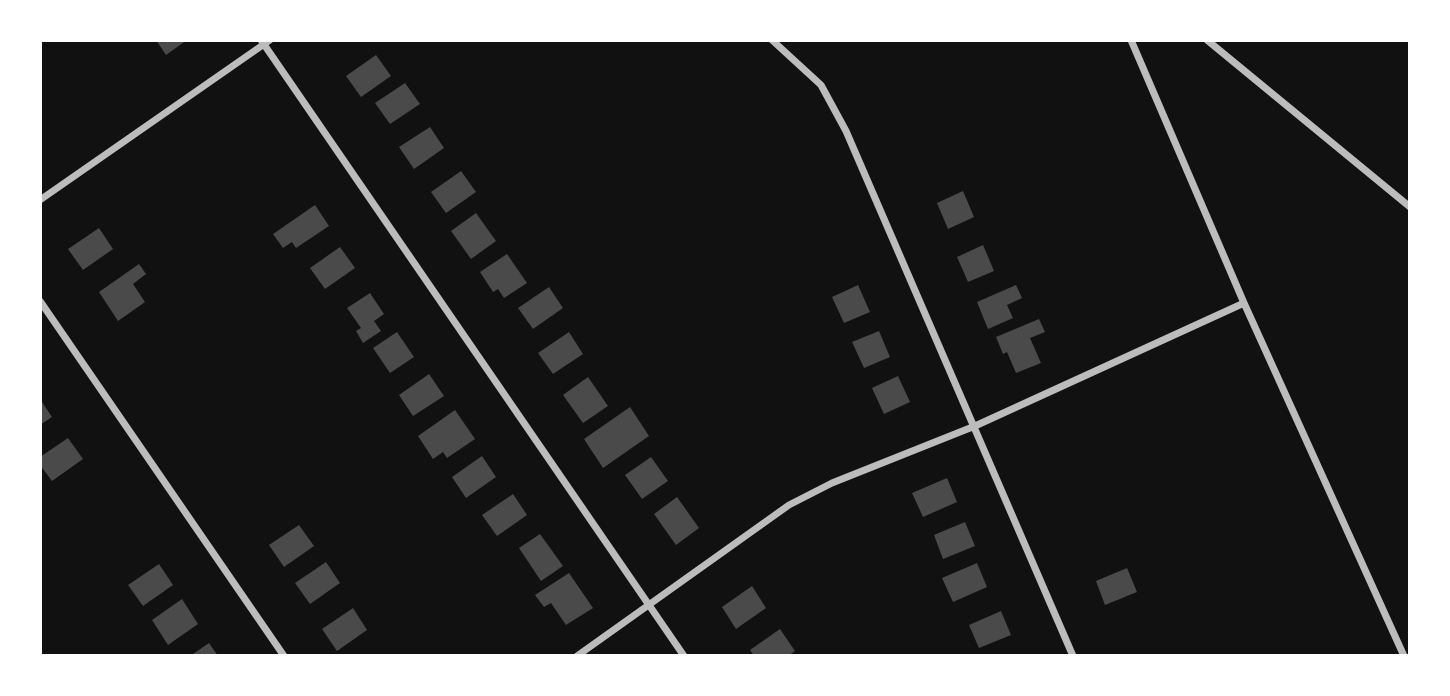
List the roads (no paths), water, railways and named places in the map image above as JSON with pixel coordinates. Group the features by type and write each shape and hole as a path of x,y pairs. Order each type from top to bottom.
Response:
{"street":[{"path":"772,40 821,85 846,131 1073,656"},
{"path":"1131,40 1244,303 1404,656"},
{"path":"1207,40 1410,207"},
{"path":"40,200 265,42 684,656"},
{"path":"40,301 284,656"},
{"path":"578,656 789,505 832,483 975,426 1244,303"}]}
